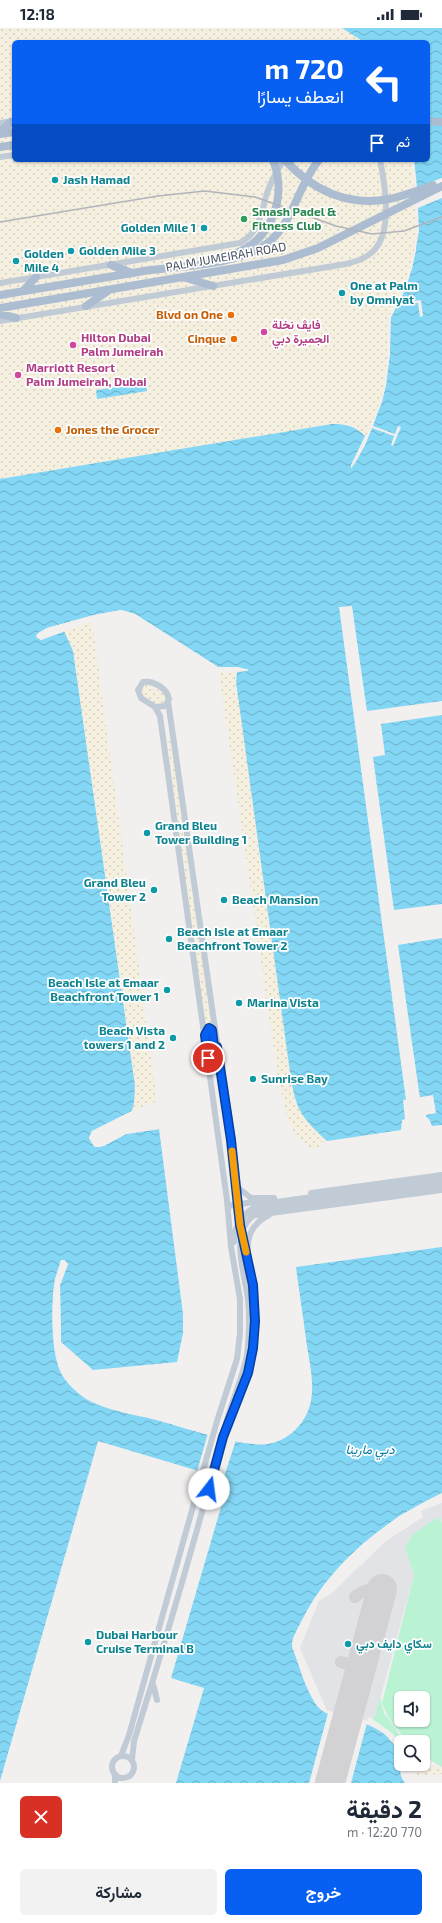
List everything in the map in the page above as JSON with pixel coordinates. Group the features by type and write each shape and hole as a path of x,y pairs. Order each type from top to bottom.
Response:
{"main road":[{"path":"0,133 12,121"},
{"path":"430,121 442,122"},
{"path":"430,126 442,126"},
{"path":"0,133 12,132"},
{"path":"0,147 12,145"},
{"path":"198,264 208,259 237,253 251,245 259,238 271,221 278,202 278,182 273,162"},
{"path":"287,162 300,175 320,189 334,195 358,201 390,199 442,182"},
{"name":"PALM JUMEIRAH ROAD","path":"0,295 241,257 252,253 268,243 284,224 305,180 318,162"},
{"name":"PALM JUMEIRAH ROAD","path":"0,308 274,262 309,251 442,186"},
{"path":"111,265 132,273"},
{"path":"22,292 36,277"},
{"path":"183,278 213,286"},
{"path":"86,306 110,290"},
{"path":"0,314 16,318"}],"street":[{"path":"0,123 12,121"},
{"path":"0,157 12,155"},
{"path":"0,283 234,245 245,240 257,228 270,185 284,162"},
{"path":"0,321 358,261 368,255 379,244 384,230 385,197 380,162"},
{"path":"128,1777 121,1777 116,1774 112,1769 113,1763 121,1756 129,1736 199,1486 235,1368 240,1333 240,1299 231,1247 228,1206 159,714 155,707 139,696 138,690 143,682 150,682 165,690 168,695 198,901 238,1205 255,1305 253,1348 244,1383 223,1437"},
{"path":"155,707 163,707 168,701"},
{"path":"162,736 168,733 171,734 176,750"},
{"path":"171,830 177,836"},
{"path":"181,868 186,864 190,868 194,894 198,901"},
{"path":"179,892 184,884"},
{"path":"205,1035 208,1028 210,1028 214,1047 217,1047"},
{"path":"228,1206 274,1198 442,1175"},
{"path":"214,1435 219,1428 234,1386 242,1357 245,1320 240,1247 244,1226 255,1214 264,1209 292,1202 442,1179"},
{"path":"335,1190 341,1184"},
{"path":"292,1202 442,1185"},
{"path":"236,1186 251,1198 274,1198"},
{"path":"229,1218 442,1190"},
{"path":"372,1204 380,1198"},
{"path":"247,1256 248,1238 252,1230 263,1218 274,1213"},
{"path":"123,1783 134,1768 132,1760 134,1741 209,1489 246,1355 249,1319 243,1285"},
{"path":"151,1658 153,1662 158,1663"},
{"path":"152,1684 157,1700"},
{"path":"121,1756 127,1756 132,1760"},
{"path":"115,1783 116,1774"}],"shaded area":[{"name":"سكاي دايف دبي","path":"442,1503 442,1523 438,1517 413,1534 405,1548 414,1575 375,1717 368,1718 367,1723 328,1713 300,1648 319,1601 331,1594 386,1541 423,1517 421,1511"}],"green space":[{"path":"438,1517 442,1523 442,1767 430,1760 430,1735 402,1735 396,1727 430,1727 430,1691 394,1691 394,1725 388,1717 382,1703 414,1575 405,1548 413,1534"},
{"path":"380,1697 384,1713 400,1735 394,1735 371,1718 375,1717"}],"sand":[{"path":"0,28 342,28 361,40 12,40 12,162 414,162 419,232 416,251 390,334 386,385 365,445 357,428 347,424 332,424 0,479"},
{"path":"92,622 157,1101 132,1111 135,1086 73,651 64,631"},
{"path":"237,672 236,682 294,1098 304,1117 327,1141 321,1142 321,1146 312,1149 297,1136 288,1121 278,1077 219,673"},
{"path":"147,684 163,692 167,699 160,707 143,698 140,691 143,685"},
{"path":"167,737 171,737 189,866 183,864"},
{"path":"183,867 188,869 191,894 195,905 213,1037 206,1033"},
{"path":"436,1766 442,1769 442,1774 417,1775 415,1771 430,1771 430,1767"}],"water":[{"name":"دبي مارينا","path":"342,28 442,28 442,1125 432,1126 429,1119 426,1117 426,1115 436,1113 433,1095 403,1100 405,1119 401,1130 327,1141 307,1121 299,1107 291,1079 236,682 237,672 248,671 247,669 218,667 135,614 121,610 94,615 47,628 36,635 41,640 64,631 73,651 135,1086 132,1111 92,1131 89,1138 95,1147 104,1146 126,1134 159,1129 183,1314 183,1333 177,1362 93,1370 61,1342 60,1285 68,1264 64,1260 61,1260 55,1279 52,1306 55,1354 58,1365 61,1373 72,1388 86,1399 94,1403 111,1409 229,1440 257,1444 268,1444 275,1442 287,1437 297,1428 305,1417 311,1403 312,1375 296,1267 442,1247 442,1493 400,1516 381,1529 362,1544 345,1561 329,1578 315,1597 298,1627 292,1643 304,1682 314,1702 326,1713 366,1724 381,1731 388,1737 394,1744 394,1771 401,1771 405,1783 176,1783 204,1688 171,1678 229,1480 98,1441 0,1781 0,479 332,424 350,426 365,436 353,467 365,445 382,402 386,385 390,353 389,321 401,298 412,269 418,237 417,193 414,162 430,162 430,40 361,40"},
{"path":"146,383 147,391 97,399 96,390"}],"pier":[{"path":"412,162 414,162 417,187 442,178 442,198 418,208 419,232 416,242 416,251 407,285 399,303 421,300 423,316 420,317 418,303 397,305 391,317 390,353 386,385 373,426 395,434 398,426 401,427 393,446 391,445 394,436 372,428 365,445 351,469 351,465 366,434 367,435 380,402 384,385 388,353 387,320 405,284 414,251 414,242 417,232"},
{"path":"352,606 367,711 442,701 442,715 381,724 385,755 373,757 394,910 442,904 442,938 398,945 420,1098 406,1100 339,607"},
{"path":"121,610 135,614 218,667 238,667 249,670 235,672 241,670 217,669 134,616 125,612 94,617 41,633 38,636 41,638 64,629 66,631 41,640 36,637 38,633 47,628 94,615"},
{"path":"134,1110 133,1113 94,1133 92,1138 94,1144 100,1145 117,1136 136,1130 158,1127 159,1129 126,1134 100,1147 95,1147 93,1145 89,1138 92,1131"},
{"path":"405,1119 404,1129 398,1134 327,1143 325,1142 398,1132 401,1130 402,1120"},
{"path":"61,1260 64,1260 68,1264 60,1285 61,1342 59,1342 58,1285 61,1271 66,1264 64,1262 59,1272 56,1286 56,1345 54,1348 53,1296 55,1279"},
{"path":"208,1433 236,1440 223,1480 197,1471"},
{"path":"442,1493 442,1495 422,1505 389,1526 348,1561 317,1598 294,1643 305,1676 318,1705 326,1710 368,1721 389,1735 394,1745 384,1733 367,1723 351,1783 309,1783 328,1713 317,1706 308,1689 292,1647 293,1638 315,1597 346,1560 373,1536 399,1516"},
{"path":"401,1771 403,1771 407,1783 403,1780"}],"taxiway":[{"path":"355,1597 367,1590 377,1592 379,1595"},
{"path":"374,1618 372,1597 377,1592 381,1593 383,1597 377,1609"},
{"path":"341,1662 355,1666 359,1670 359,1676"}],"runway":[{"path":"330,1783 382,1589"}],"railway":[{"path":"0,222 158,196 205,191 255,197 336,226 372,234 404,231 442,217"}],"slow traffic":[{"path":"232,1151 240,1225 246,1252"}],"place":[{"name":"Jash Hamad","path":"55,180"},
{"name":"Smash Padel & Fitness Club","path":"244,219"},
{"name":"Golden Mile 1","path":"204,228"},
{"name":"Golden Mile 3","path":"71,251"},
{"name":"Golden Mile 4","path":"16,261"},
{"name":"One at Palm by Omniyat","path":"342,293"},
{"name":"Blvd on One","path":"231,315"},
{"name":"فايڤ نخلة الجميرة دبي","path":"264,332"},
{"name":"Cinque","path":"234,339"},
{"name":"Hilton Dubai Palm Jumeirah","path":"73,345"},
{"name":"Marriott Resort Palm Jumeirah, Dubai","path":"18,375"},
{"name":"Jones the Grocer","path":"58,430"},
{"name":"Grand Bleu Tower Building 1","path":"147,833"},
{"name":"Grand Bleu Tower 2","path":"154,890"},
{"name":"Beach Mansion","path":"224,900"},
{"name":"Beach Isle at Emaar Beachfront Tower 2","path":"169,939"},
{"name":"Beach Isle at Emaar Beachfront Tower 1","path":"167,990"},
{"name":"Marina Vista","path":"239,1003"},
{"name":"Beach Vista towers 1 and 2","path":"173,1038"},
{"name":"Sunrise Bay","path":"253,1079"},
{"name":"Dubai Harbour Cruise Terminal B","path":"88,1642"},
{"name":"سكاي دايف دبي","path":"348,1644"}],"route":[{"path":"208,1058 205,1035 208,1028 210,1028 212,1029 214,1047 217,1047 231,1140 240,1225 253,1285 255,1305 253,1348 248,1373 223,1437 209,1489"}]}
